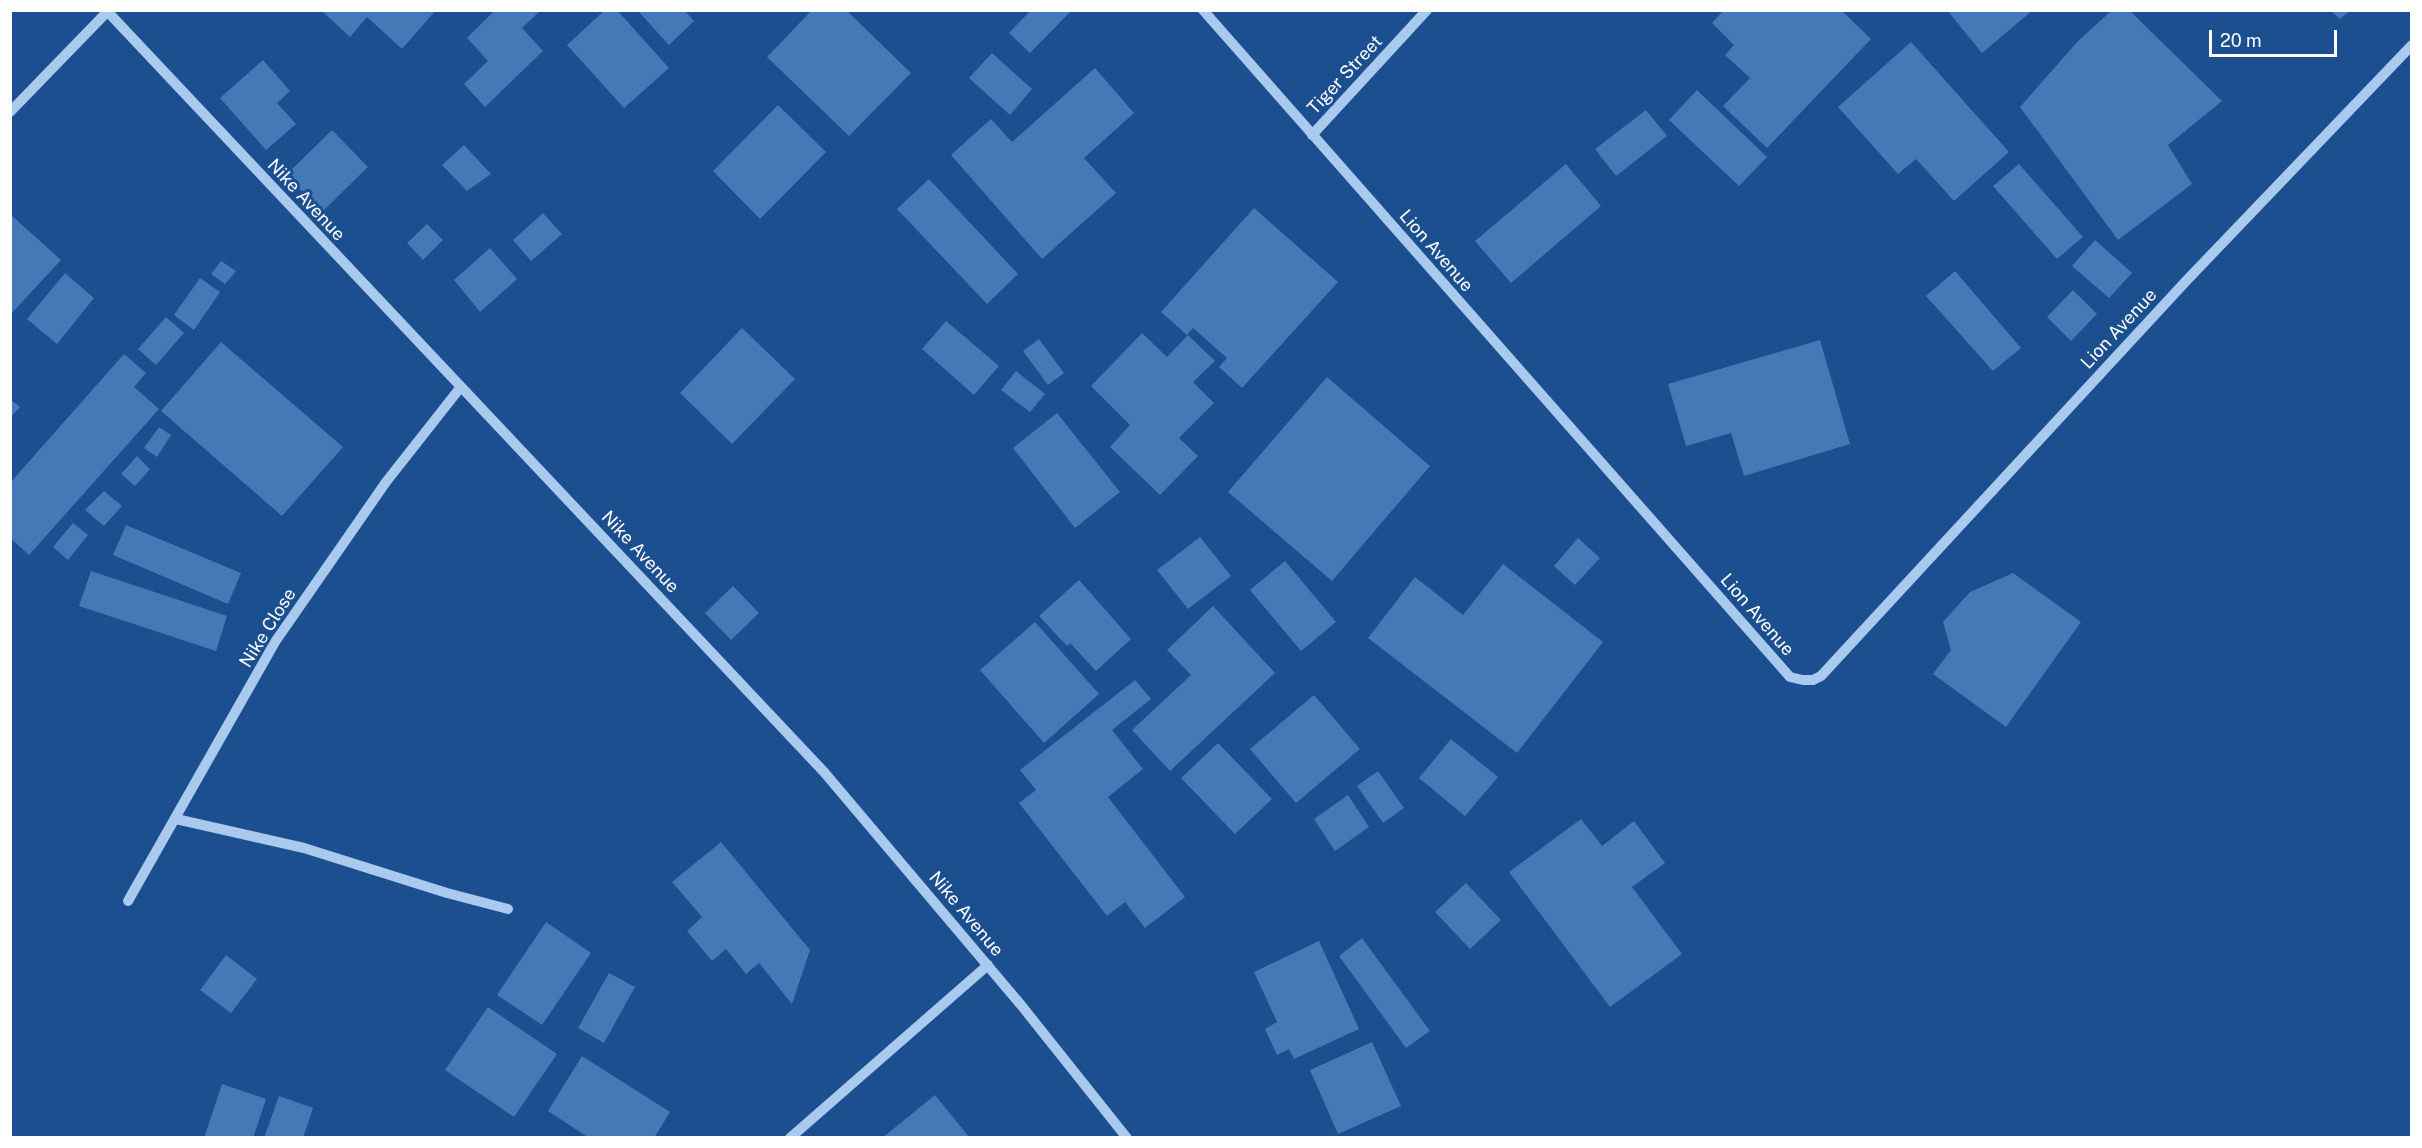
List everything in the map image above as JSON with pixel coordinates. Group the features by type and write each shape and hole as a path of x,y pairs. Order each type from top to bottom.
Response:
{"street":[{"name":"Lion Avenue","path":"1203,10 1790,677 1813,680 1821,676 2187,280 2412,45"},
{"name":"Tiger Street","path":"1312,135 1427,10"},
{"path":"10,112 106,11"},
{"name":"Nike Avenue","path":"106,11 817,764 988,964 1127,1137"},
{"name":"Nike Close","path":"128,901 275,642 386,482 460,388"},
{"path":"176,819 304,848 447,893 508,909"},
{"path":"790,1137 988,964"}],"building":[{"path":"321,10 436,10 402,49 367,17 350,37"},
{"path":"495,10 541,10 522,28 543,51 485,107 464,84 488,61 467,38"},
{"path":"605,10 617,10 669,68 624,108 567,45"},
{"path":"637,10 684,10 694,21 669,45"},
{"path":"812,10 846,10 911,73 849,136 767,57"},
{"path":"1031,10 1072,10 1030,53 1009,33"},
{"path":"1724,10 1841,10 1871,39 1767,148 1723,106 1750,78 1725,55 1734,45 1712,23"},
{"path":"1947,10 2033,10 1982,53"},
{"path":"2112,10 2129,10 2222,101 2168,145 2192,184 2118,240 2020,107 2078,41"},
{"path":"2330,10 2351,10 2340,19"},
{"path":"1911,42 2009,152 1954,201 1916,159 1898,174 1838,107"},
{"path":"992,53 1032,89 1010,115 969,78"},
{"path":"263,60 290,91 277,103 296,124 266,150 220,98"},
{"path":"1095,68 1134,113 1084,158 1116,193 1042,259 951,155 991,119 1012,142"},
{"path":"1697,90 1767,157 1739,186 1669,120"},
{"path":"778,105 826,152 760,219 713,171"},
{"path":"1646,110 1667,136 1616,176 1595,149"},
{"path":"332,130 368,167 322,212 286,175"},
{"path":"464,145 491,174 467,191 442,165"},
{"path":"1566,164 1601,206 1511,283 1475,241"},
{"path":"2019,164 2083,237 2057,259 1993,186"},
{"path":"929,179 1018,274 987,304 897,209"},
{"path":"1254,208 1338,282 1242,388 1219,367 1227,358 1193,328 1187,335 1161,312"},
{"path":"543,213 562,234 531,261 513,240"},
{"path":"10,214 61,260 10,315"},
{"path":"427,224 443,240 423,260 407,243"},
{"path":"2095,240 2132,273 2109,298 2072,266"},
{"path":"490,248 517,279 480,312 454,280"},
{"path":"221,261 236,271 225,284 211,274"},
{"path":"1955,271 2021,348 1993,371 1926,296"},
{"path":"65,273 94,298 57,344 27,319"},
{"path":"200,278 220,292 194,330 174,315"},
{"path":"2073,290 2097,314 2071,341 2047,317"},
{"path":"166,317 184,333 156,365 138,349"},
{"path":"946,321 999,366 974,395 922,349"},
{"path":"742,328 795,379 732,444 680,393"},
{"path":"1142,333 1167,357 1188,335 1215,361 1193,382 1214,403 1179,438 1198,456 1160,495 1110,447 1130,425 1091,386"},
{"path":"1039,339 1064,373 1048,385 1023,351"},
{"path":"1820,340 1850,444 1744,476 1731,433 1686,446 1668,384"},
{"path":"221,342 343,447 282,516 161,411"},
{"path":"124,354 146,373 134,387 159,409 29,555 10,538 10,483"},
{"path":"1016,371 1045,394 1030,412 1001,390"},
{"path":"1327,377 1430,466 1332,581 1228,492"},
{"path":"10,399 20,407 10,418"},
{"path":"1057,413 1120,492 1075,528 1013,448"},
{"path":"159,427 171,435 157,457 144,448"},
{"path":"137,456 150,469 135,486 121,474"},
{"path":"104,491 122,506 104,526 85,510"},
{"path":"73,523 88,535 68,560 53,547"},
{"path":"126,525 241,573 228,604 113,555"},
{"path":"1200,537 1231,576 1188,609 1157,570"},
{"path":"1578,538 1600,558 1575,585 1554,566"},
{"path":"1285,561 1336,622 1301,651 1250,590"},
{"path":"1503,564 1603,642 1517,753 1368,638 1415,577 1463,615"},
{"path":"91,571 227,616 216,651 79,606"},
{"path":"2013,573 2081,622 2006,727 1933,674 1951,650 1943,622 1970,592"},
{"path":"1079,580 1131,639 1096,671 1070,643 1067,646 1039,616"},
{"path":"733,586 759,613 731,640 705,613"},
{"path":"1213,606 1275,673 1170,771 1132,730 1191,675 1167,650"},
{"path":"1035,622 1099,694 1044,743 980,670"},
{"path":"1135,680 1151,699 1112,730 1143,769 1108,797 1185,897 1145,928 1125,902 1107,916 1019,803 1036,790 1020,770"},
{"path":"1314,695 1360,749 1296,803 1250,749"},
{"path":"1451,739 1498,777 1465,816 1419,778"},
{"path":"1218,743 1272,799 1235,834 1181,778"},
{"path":"1378,771 1404,808 1383,823 1357,786"},
{"path":"1348,795 1369,827 1335,851 1314,819"},
{"path":"1581,819 1602,846 1634,821 1665,863 1632,887 1682,954 1610,1007 1509,872"},
{"path":"721,842 810,950 792,1004 759,963 746,974 726,949 712,961 687,931 702,917 672,882"},
{"path":"1466,883 1501,920 1470,949 1435,912"},
{"path":"546,922 591,953 542,1025 497,995"},
{"path":"1362,938 1430,1031 1406,1048 1339,956"},
{"path":"1319,941 1359,1029 1294,1059 1289,1049 1277,1055 1265,1029 1277,1022 1254,972"},
{"path":"226,955 257,979 231,1013 200,990"},
{"path":"609,973 635,987 604,1043 578,1028"},
{"path":"488,1007 557,1054 514,1117 445,1070"},
{"path":"1372,1042 1401,1106 1338,1134 1310,1070"},
{"path":"582,1056 670,1112 654,1138 589,1138 548,1111"},
{"path":"222,1084 266,1099 253,1138 204,1138"},
{"path":"935,1095 970,1138 882,1138"},
{"path":"279,1096 313,1108 303,1138 264,1138"}]}
